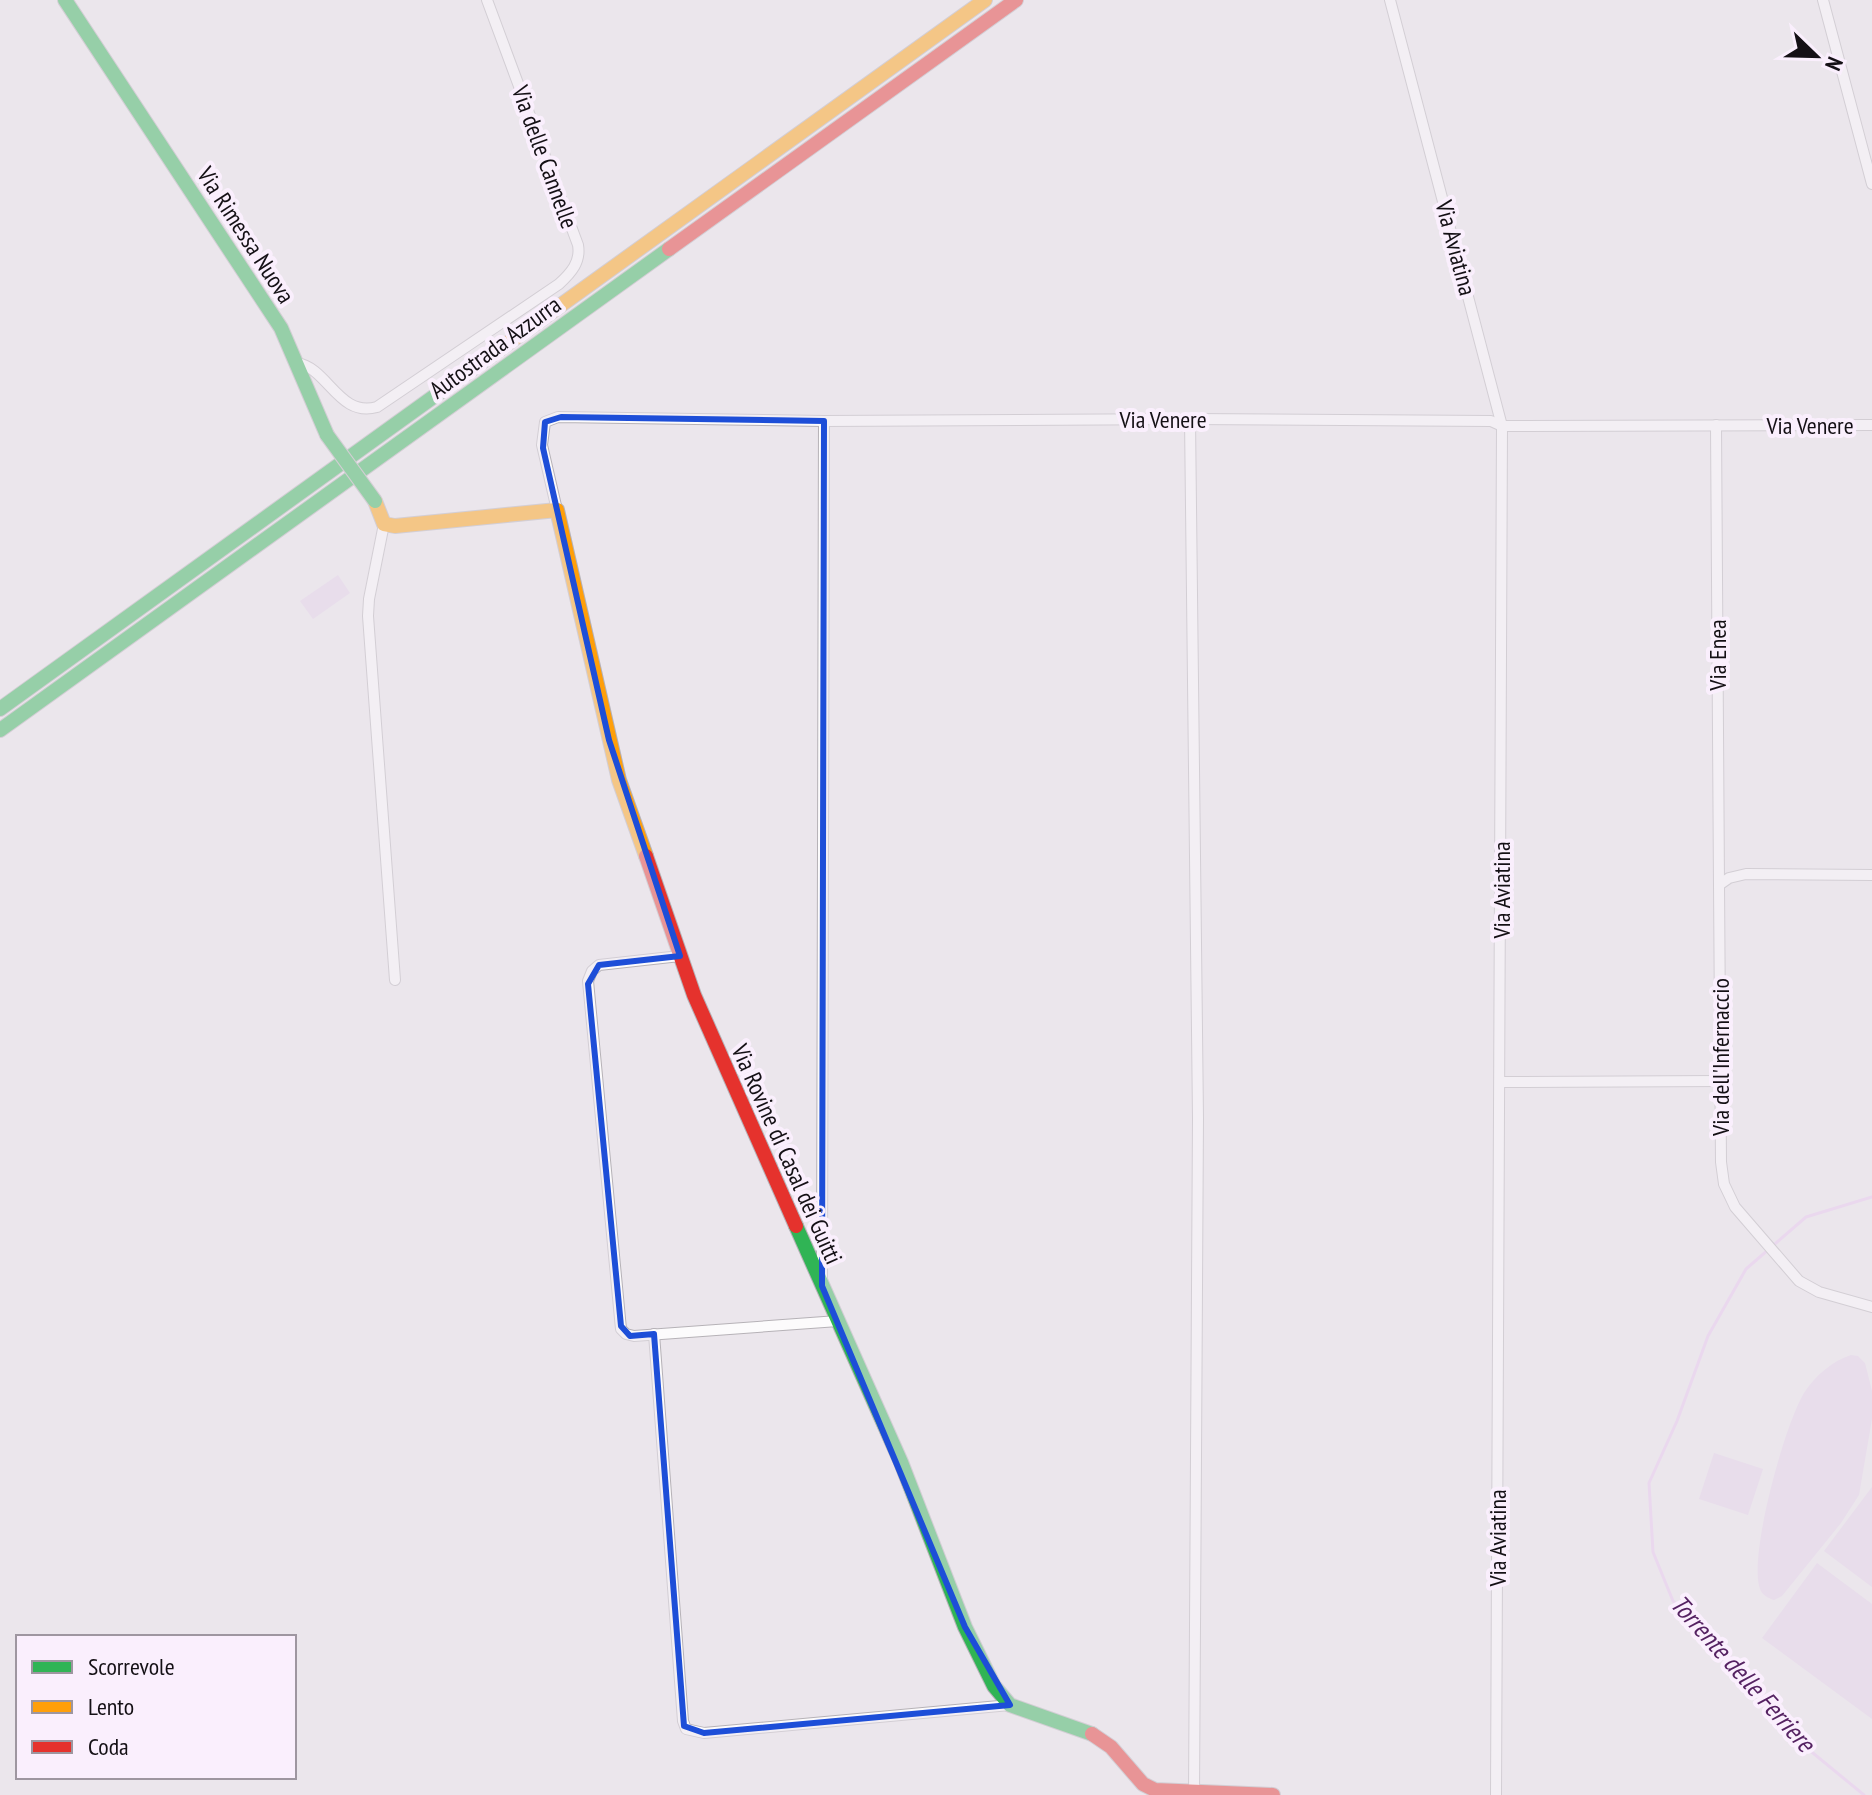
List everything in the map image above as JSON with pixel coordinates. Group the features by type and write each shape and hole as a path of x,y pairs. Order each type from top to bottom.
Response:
{"main road":[{"name":"Via Rimessa Nuova","path":"65,0 281,328 313,411 375,501 384,524"},
{"name":"Autostrada Azzurra","path":"0,709 985,0"},
{"name":"Autostrada Azzurra","path":"0,730 1016,0"},
{"path":"384,524 403,526 557,510"},
{"name":"Via Rovine di Casal dei Guitti","path":"557,510 613,759 700,1012 907,1477 965,1627 991,1681 1010,1705"},
{"path":"1010,1705 1092,1734 1111,1747 1149,1788 1194,1794 1273,1795"}],"street":[{"name":"Via delle Cannelle","path":"297,363 313,371 347,403 363,409 377,407 559,284 576,265 578,245 487,0"},
{"name":"Via Aviatina","path":"1390,0 1502,426 1496,1795"},
{"path":"1823,0 1872,184"},
{"name":"Via Venere","path":"557,510 542,445 543,426 550,418 1491,421 1502,426 1872,425"},
{"path":"1190,419 1198,1118 1194,1794"},
{"path":"822,1286 824,421"},
{"name":"Via Enea","path":"1716,425 1719,885"},
{"path":"384,524 368,609 395,980"},
{"path":"1719,885 1729,878 1746,874 1872,875"},
{"name":"Via dell'Infernaccio","path":"1719,885 1721,1162 1724,1184 1738,1211 1807,1287 1872,1307"},
{"path":"680,956 599,965 588,981 621,1326 629,1335 838,1321"},
{"path":"1500,1082 1720,1081"},
{"path":"654,1334 686,1729 704,1733 1010,1705"}],"highlighted area":[{"path":"561,417 824,421 822,1286 965,1627 1010,1705 704,1733 684,1726 654,1334 630,1336 621,1326 588,984 599,965 680,956 609,740 543,448 545,422"}],"shaded area":[{"path":"338,575 350,593 313,619 300,601"},
{"path":"1851,1355 1858,1356 1865,1363 1872,1391 1872,1419 1859,1495 1841,1523 1782,1596 1774,1600 1761,1591 1759,1549 1770,1490 1787,1432 1804,1393 1813,1381 1837,1361"},
{"path":"1714,1453 1763,1469 1748,1515 1699,1499"},
{"path":"1872,1487 1872,1587 1824,1551"},
{"path":"1817,1563 1872,1604 1872,1719 1762,1638"}],"waterway":[{"name":"Torrente delle Ferriere","path":"1864,1795 1802,1744 1729,1655 1673,1601 1653,1552 1649,1483 1677,1421 1708,1336 1746,1269 1806,1217 1872,1197"}],"traffic: fast":[{"path":"65,0 281,328 327,435"},
{"path":"0,730 669,249"},
{"path":"0,709 486,359"},
{"path":"327,435 375,501"},
{"path":"796,1226 901,1462 965,1627 994,1686 1010,1705 1092,1734"}],"traffic: slow":[{"path":"486,359 985,0"},
{"path":"375,501 384,524 395,526 557,510 619,780 646,856"}],"traffic: jam":[{"path":"669,249 1016,0"},
{"path":"646,856 694,995 796,1226"},
{"path":"1092,1734 1111,1747 1143,1784 1155,1790 1273,1795"}]}
